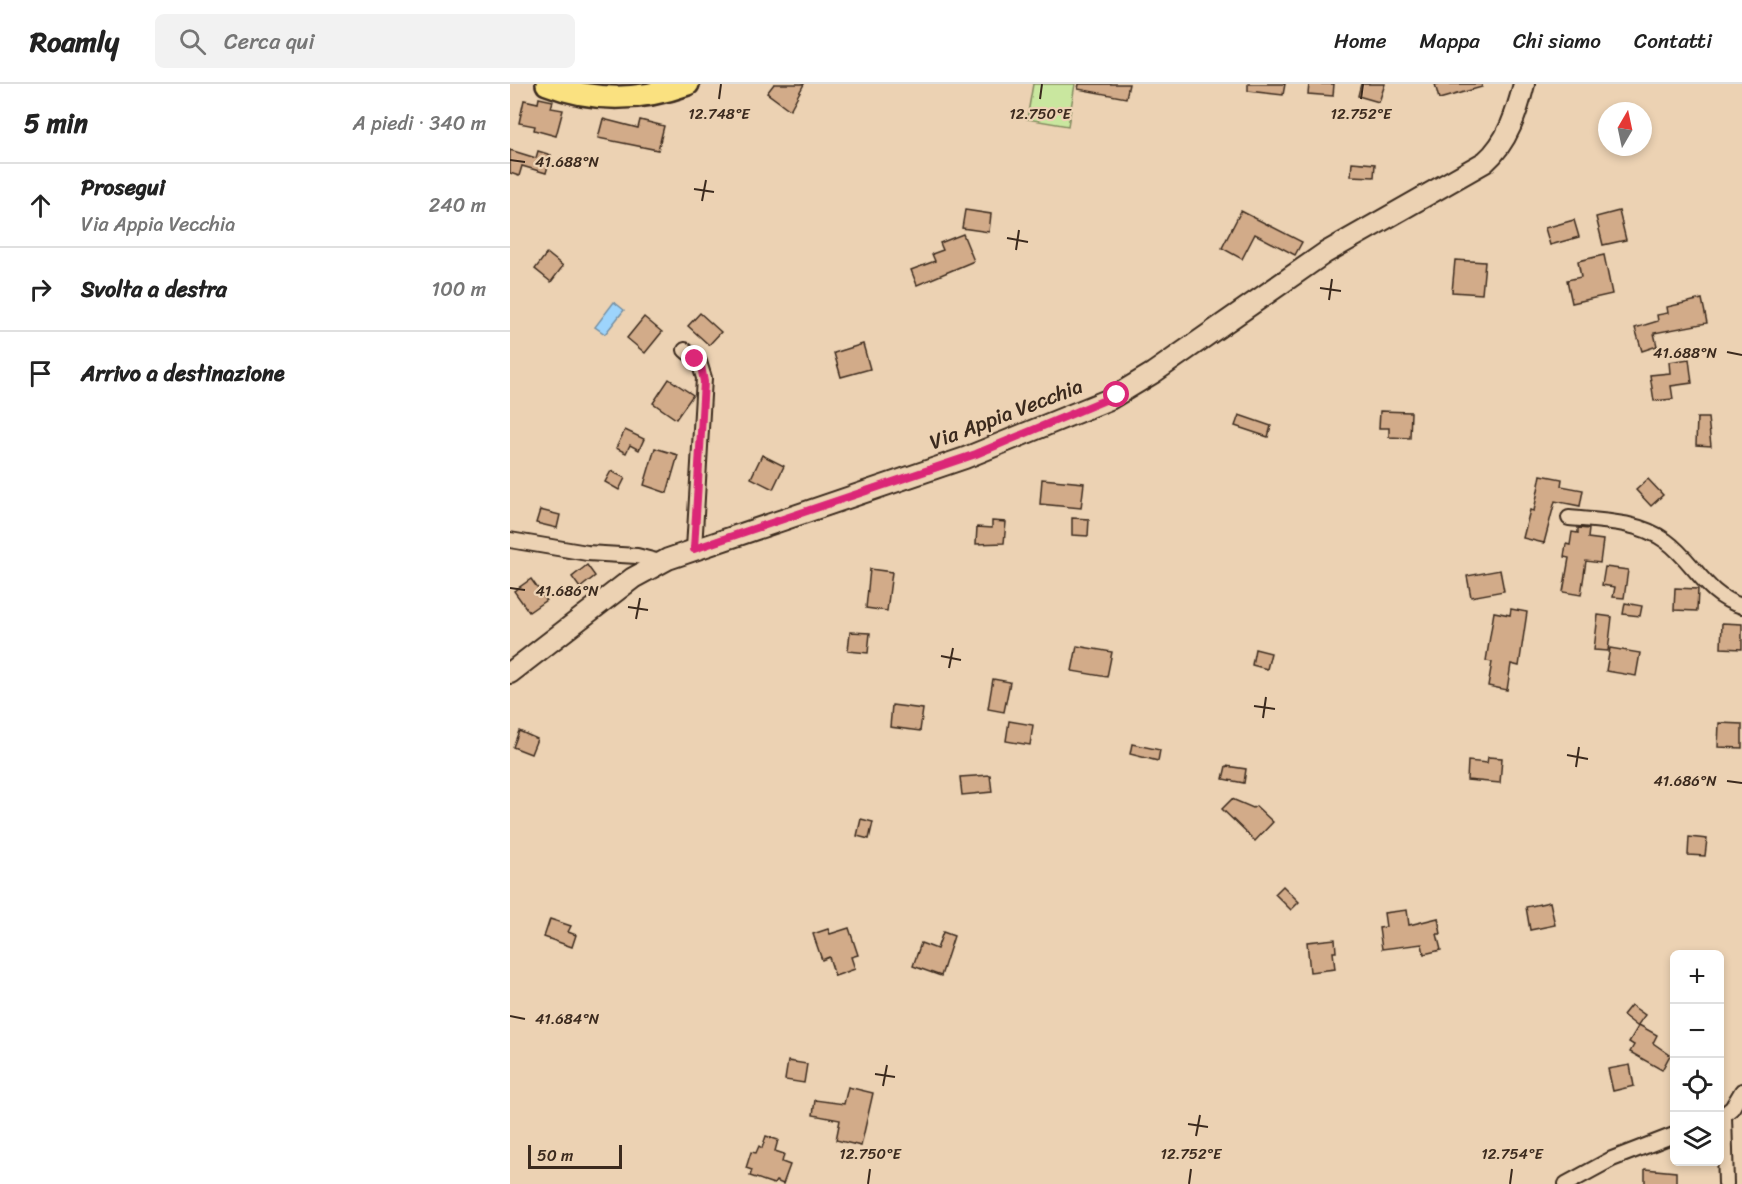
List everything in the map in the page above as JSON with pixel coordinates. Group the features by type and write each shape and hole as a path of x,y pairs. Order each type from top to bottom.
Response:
{"main road":[{"path":"547,84 584,95 610,98 643,96 688,84"},
{"name":"Via Appia Vecchia","path":"510,673 633,578 660,562 976,454 1117,395 1325,253 1485,162 1495,152 1508,132 1524,84"}],"street":[{"path":"686,350 699,362 704,378 694,549"},
{"path":"1569,518 1623,523 1657,536 1673,547 1713,591 1742,606"},
{"path":"510,540 587,553 637,556 660,562"},
{"path":"1724,1114 1742,1091"},
{"path":"1566,1184 1626,1153 1670,1136"},
{"path":"1724,1150 1726,1184"}],"green space":[{"path":"1033,84 1075,84 1068,126 1027,119"}],"water":[{"path":"614,302 624,310 605,334 595,327"}],"building":[{"path":"774,84 804,84 790,110 767,93"},
{"path":"1079,84 1129,84 1126,98 1078,89"},
{"path":"1248,84 1285,84 1283,95 1248,91"},
{"path":"1309,84 1334,84 1333,96 1308,94"},
{"path":"1361,84 1385,84 1379,102 1358,96"},
{"path":"1435,84 1482,84 1482,87 1439,99"},
{"path":"539,98 553,101 551,108 563,110 556,136 534,130 535,126 519,123 524,100 538,103"},
{"path":"603,119 638,128 640,120 664,126 658,150 598,138"},
{"path":"510,150 536,158 538,151 551,155 546,173 522,166 519,176 510,173"},
{"path":"1352,162 1375,164 1374,177 1351,176"},
{"path":"965,210 991,214 989,232 962,228"},
{"path":"1241,211 1302,242 1295,255 1255,234 1242,259 1222,248"},
{"path":"1619,211 1626,240 1603,245 1596,217"},
{"path":"1574,220 1579,237 1550,245 1545,228"},
{"path":"963,234 974,261 917,285 911,270 935,261 932,254 943,250 940,243"},
{"path":"547,253 563,266 551,282 535,269"},
{"path":"1604,255 1612,294 1572,303 1567,280 1581,277 1578,261"},
{"path":"1455,260 1485,262 1482,294 1452,292"},
{"path":"1702,299 1707,323 1654,333 1657,346 1642,351 1635,328 1658,321 1657,315 1668,313 1667,307"},
{"path":"700,313 721,332 709,345 688,326"},
{"path":"644,317 662,332 645,353 627,338"},
{"path":"863,344 870,369 841,377 834,353"},
{"path":"1689,359 1692,383 1671,386 1673,399 1654,401 1650,375 1670,373 1669,362"},
{"path":"669,379 693,395 676,419 653,403"},
{"path":"1380,411 1411,412 1410,438 1389,437 1389,428 1379,428"},
{"path":"1239,415 1271,426 1268,437 1235,426"},
{"path":"1697,418 1708,418 1711,446 1696,445"},
{"path":"625,430 644,439 639,450 630,445 626,453 616,448"},
{"path":"655,448 678,455 667,493 644,485"},
{"path":"762,455 784,466 773,489 751,478"},
{"path":"611,471 625,478 619,490 605,482"},
{"path":"1541,475 1562,479 1561,486 1583,490 1580,506 1555,501 1544,543 1523,538 1530,510 1534,511"},
{"path":"1042,479 1084,483 1081,508 1040,504"},
{"path":"1648,479 1663,495 1651,506 1636,490"},
{"path":"540,510 560,515 557,528 536,523"},
{"path":"1072,518 1089,519 1088,536 1072,535"},
{"path":"992,521 1006,522 1004,543 976,544 977,527 992,528"},
{"path":"1578,528 1589,529 1588,538 1603,540 1600,563 1586,561 1581,595 1563,592 1569,558 1564,557 1566,544 1570,545 1572,532 1578,533"},
{"path":"587,565 595,576 580,588 572,577"},
{"path":"1605,567 1628,570 1624,598 1613,597 1615,587 1602,585"},
{"path":"870,569 892,572 887,611 866,608"},
{"path":"1500,570 1504,591 1471,597 1467,576"},
{"path":"531,579 546,600 529,612 514,591"},
{"path":"1675,588 1698,589 1697,611 1674,610"},
{"path":"1625,603 1642,606 1640,616 1623,614"},
{"path":"1511,609 1527,612 1519,666 1511,664 1507,690 1488,686 1492,662 1486,661 1494,612 1510,615"},
{"path":"1598,615 1612,617 1608,651 1594,650"},
{"path":"1722,623 1742,624 1742,649 1721,648"},
{"path":"850,632 870,633 868,653 848,651"},
{"path":"1077,646 1112,652 1107,677 1072,671"},
{"path":"1610,648 1640,653 1636,676 1606,671"},
{"path":"1255,649 1271,653 1267,669 1252,665"},
{"path":"993,679 1010,682 1004,712 988,709"},
{"path":"892,705 923,709 920,731 890,727"},
{"path":"1009,721 1033,725 1030,745 1006,741"},
{"path":"1719,723 1742,724 1742,748 1718,747"},
{"path":"519,731 537,739 531,754 513,747"},
{"path":"1132,744 1160,750 1158,761 1130,754"},
{"path":"1488,757 1502,758 1500,783 1467,780 1468,761 1487,763"},
{"path":"1226,766 1246,769 1244,783 1223,779"},
{"path":"990,775 992,792 962,795 960,777"},
{"path":"1232,799 1253,808 1256,806 1273,822 1255,841 1222,809"},
{"path":"861,819 873,822 869,839 857,836"},
{"path":"1689,837 1707,839 1705,856 1688,855"},
{"path":"1283,886 1299,902 1291,910 1275,894"},
{"path":"1550,902 1555,925 1530,930 1526,907"},
{"path":"1407,910 1409,925 1438,918 1441,934 1437,934 1441,950 1424,954 1422,944 1382,949 1379,928 1386,927 1384,913"},
{"path":"550,919 571,926 568,932 576,935 572,947 544,937"},
{"path":"849,928 858,955 851,957 855,969 835,976 829,957 822,960 813,934 828,929 830,934"},
{"path":"943,932 954,936 941,976 913,966 921,943 937,949"},
{"path":"1335,939 1336,952 1333,952 1335,969 1310,972 1307,942"},
{"path":"1631,1005 1645,1015 1637,1026 1623,1015"},
{"path":"1639,1025 1657,1035 1653,1043 1670,1055 1662,1070 1630,1052 1634,1045 1629,1042"},
{"path":"788,1061 807,1064 804,1083 785,1080"},
{"path":"1630,1065 1634,1086 1613,1091 1608,1069"},
{"path":"848,1087 873,1093 861,1146 836,1140 840,1120 813,1115 815,1100 844,1104"},
{"path":"766,1136 778,1140 775,1151 784,1154 782,1162 790,1165 783,1184 776,1181 774,1184 750,1176 752,1170 746,1168 751,1152 756,1153 759,1146 762,1148"},
{"path":"1645,1169 1676,1172 1676,1184 1645,1184"}],"route":[{"path":"695,359 701,366 704,382 694,549 976,454 1082,412 1117,395"}]}
